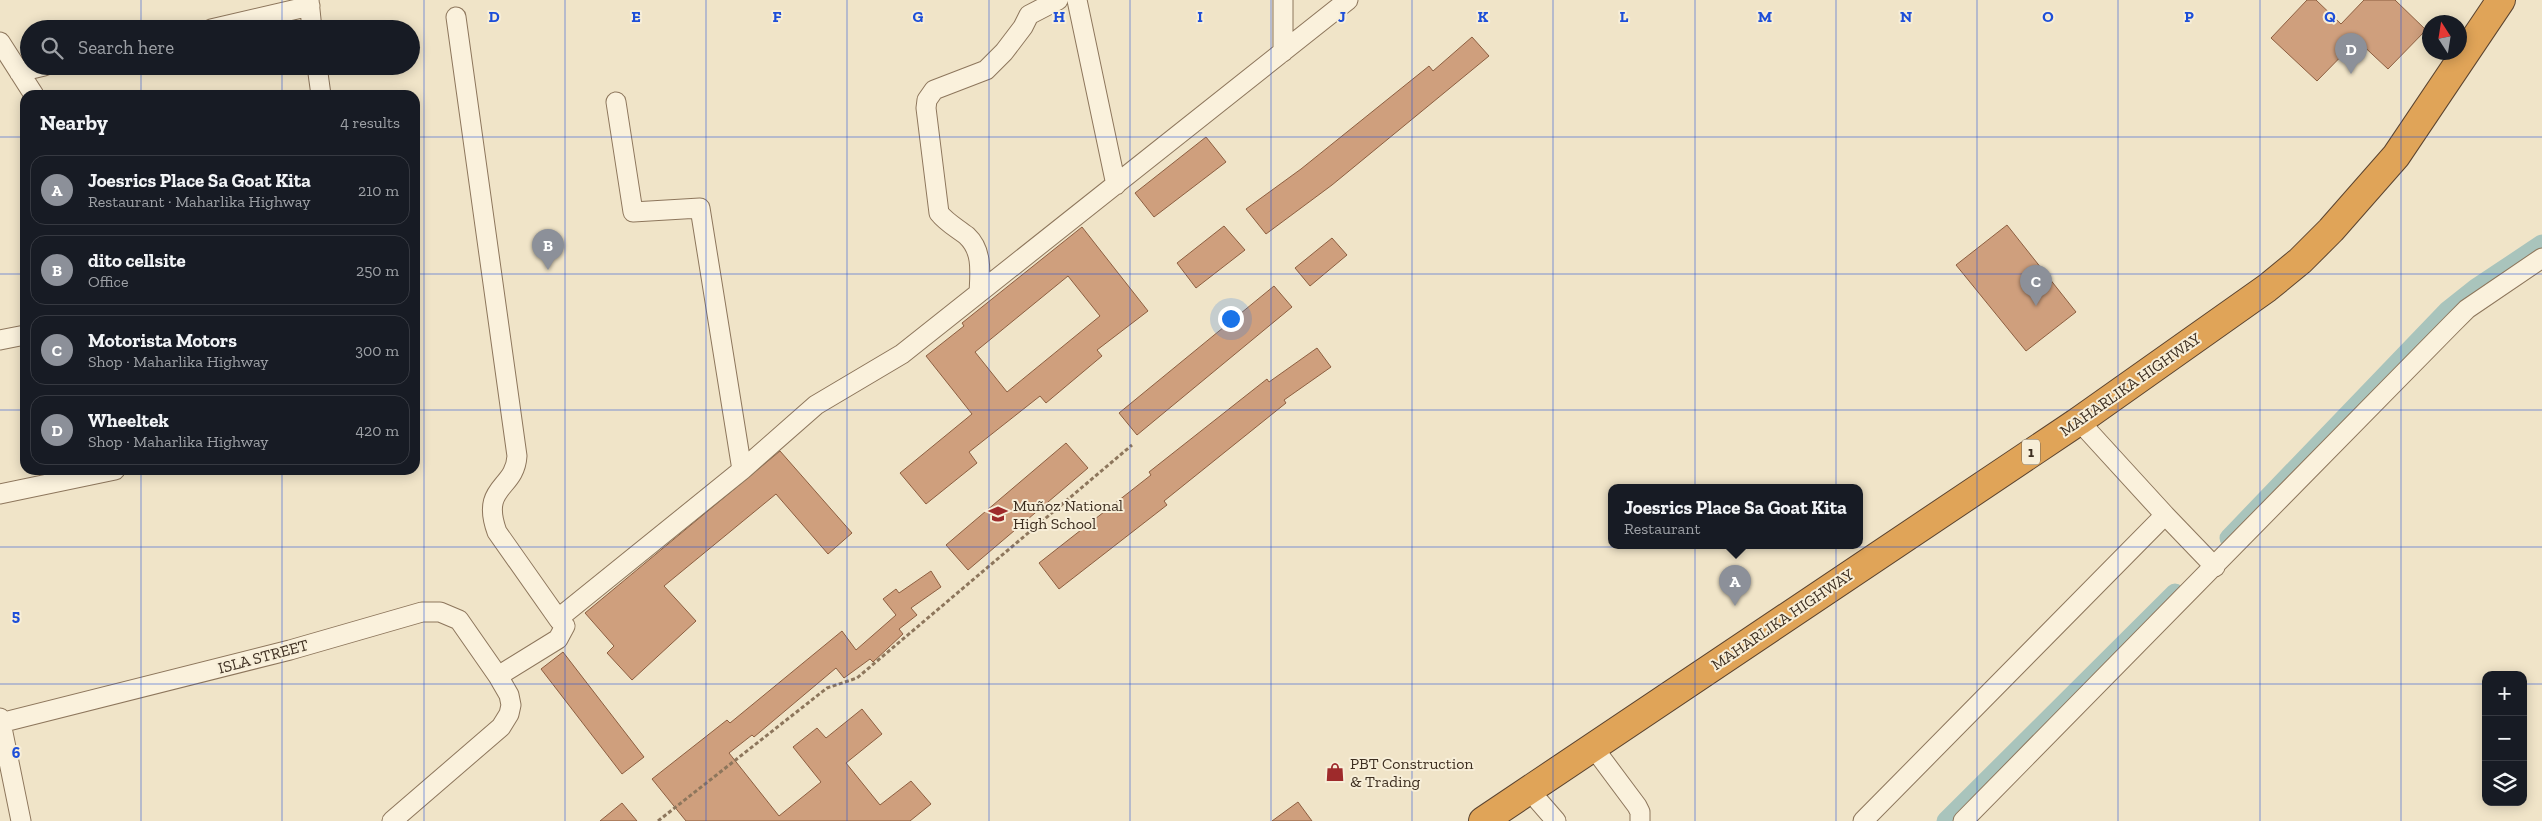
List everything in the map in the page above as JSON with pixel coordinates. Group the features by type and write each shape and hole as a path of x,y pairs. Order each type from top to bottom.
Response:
{"highway":[{"name":"MAHARLIKA HIGHWAY","path":"1483,821 2079,421 2267,288 2306,255 2365,193 2396,156 2501,0"}],"street":[{"path":"979,293 977,250 967,236 947,223 939,213 926,108 927,100 934,90 986,70 1004,52 1023,27 1029,15 1058,0"},
{"path":"1077,0 1116,185"},
{"path":"1283,0 1283,52"},
{"path":"559,620 742,470 816,405 902,354 1348,0"},
{"path":"245,20 309,3 311,20"},
{"path":"456,17 517,456 514,470 494,496 492,516 497,532 565,626 558,639 498,676"},
{"path":"0,42 19,72"},
{"path":"21,75 31,90"},
{"path":"318,75 320,90"},
{"path":"616,102 633,212 700,208 742,470"},
{"path":"1963,821 2216,567 2467,309 2542,258"},
{"path":"0,340 20,336"},
{"path":"2079,421 2164,515 2216,567"},
{"path":"0,494 91,475"},
{"path":"1863,821 2164,515"},
{"name":"ISLA STREET","path":"0,722 290,650 429,611 440,612 459,620 498,676 511,700 511,710 506,720 392,821"},
{"path":"0,722 22,821"},
{"path":"1593,747 1637,806 1640,812 1640,821"},
{"path":"1529,790 1556,821"}],"path":[{"path":"658,821 827,688 858,678 1132,445"}],"building":[{"path":"2307,0 2316,0 2341,24 2364,0 2395,0 2422,26 2422,34 2388,69 2357,40 2317,81 2271,38"},
{"path":"1472,37 1489,56 1332,185 1266,234 1246,209 1301,169 1429,66 1433,71"},
{"path":"1206,137 1226,162 1154,217 1135,193"},
{"path":"2007,225 2076,312 2026,351 1956,265"},
{"path":"1224,226 1245,250 1196,288 1177,263"},
{"path":"1082,227 1148,311 1097,350 1102,356 1046,403 1040,396 969,452 977,463 926,504 900,473 972,414 926,356 964,326 962,323","holes":["1068,276 1100,316 1007,392 975,352"]},
{"path":"1332,238 1347,255 1310,286 1295,268"},
{"path":"1274,286 1292,307 1137,435 1119,413"},
{"path":"1317,348 1331,367 1284,400 1286,403 1164,501 1167,505 1059,589 1039,563 1151,475 1149,472 1267,379 1269,382"},
{"path":"1066,443 1088,468 968,570 946,545"},
{"path":"780,451 852,533 828,554 776,494 664,586 696,621 632,680 607,653 614,646 585,613"},
{"path":"931,571 941,587 911,608 917,615 899,629 903,634 873,662 870,659 844,678 836,668 754,737 752,735 729,753 779,816 821,782 793,747 817,728 826,738 862,709 882,734 846,763 880,805 911,781 931,804 910,821 686,821 652,779 727,720 730,723 842,631 856,650 896,615 883,599 896,589 899,593"},
{"path":"563,652 644,757 622,774 541,669"},
{"path":"1298,802 1312,821 1272,821"},
{"path":"622,803 637,821 600,821"}],"waterway":[{"path":"2229,538 2447,311 2476,288 2542,244"},
{"path":"1946,821 2175,593"}],"place":[{"name":"Wheeltek","path":"2351,74"},
{"name":"dito cellsite","path":"548,270"},
{"name":"Motorista Motors","path":"2036,306"},
{"name":"Muñoz National High School","path":"998,514"},
{"name":"Joesrics Place Sa Goat Kita","path":"1735,606"},
{"name":"PBT Construction & Trading","path":"1335,772"}]}
